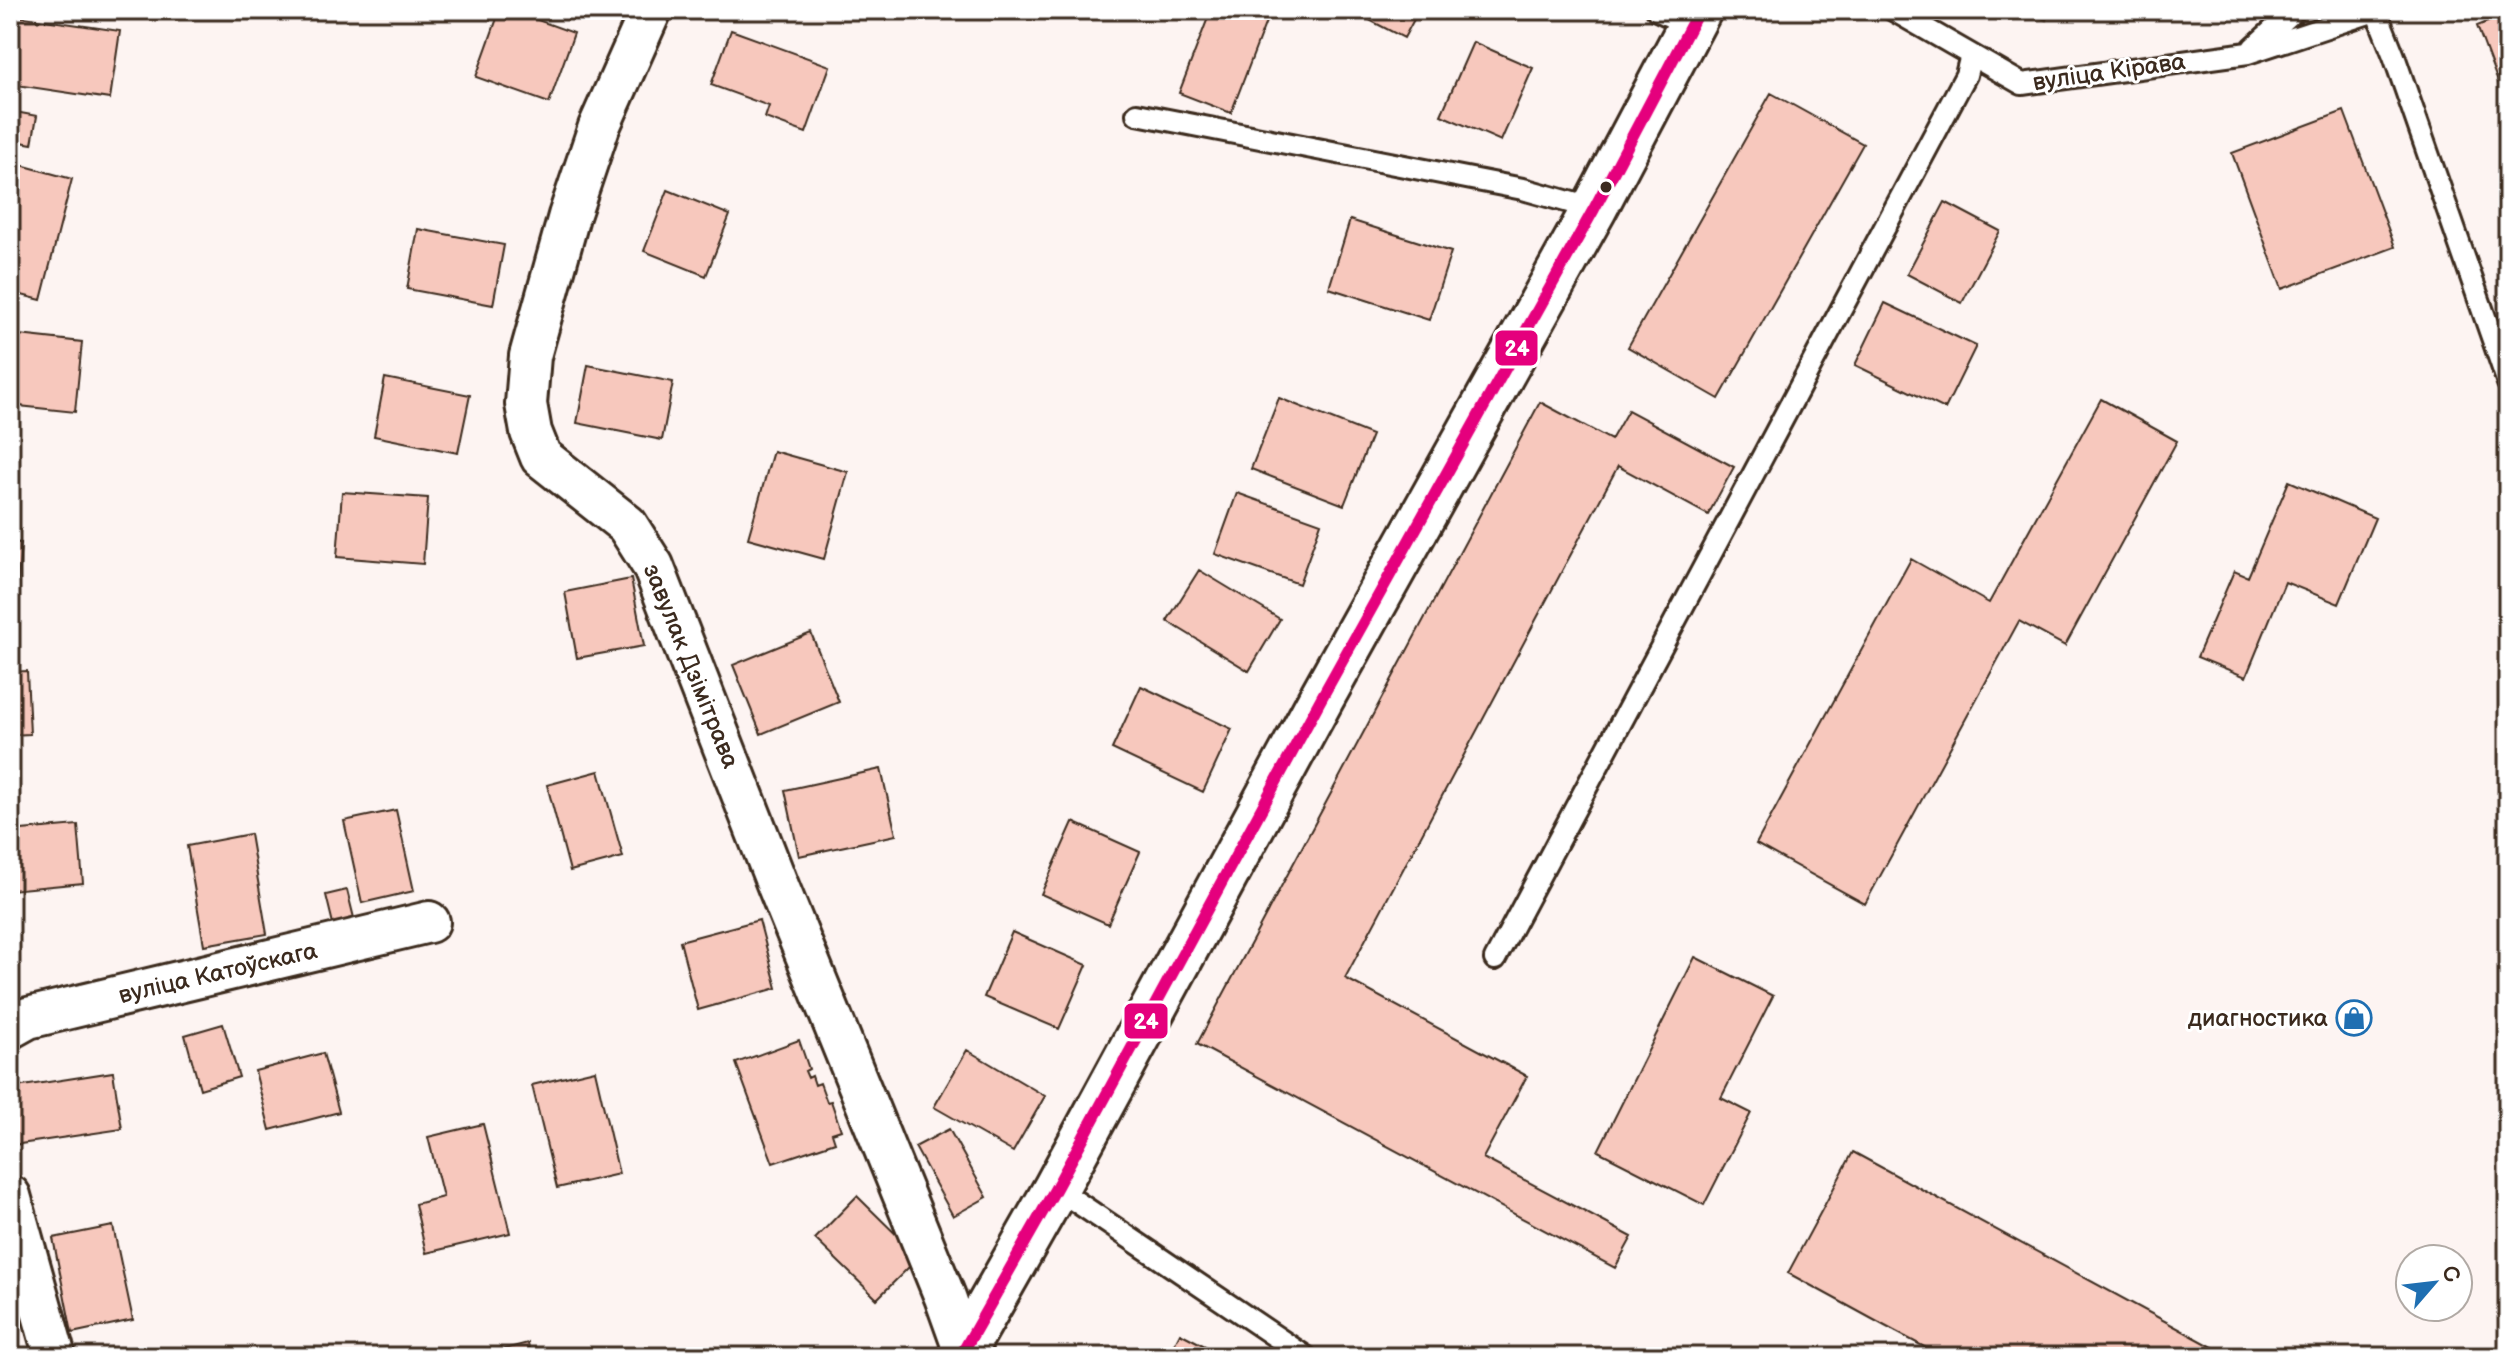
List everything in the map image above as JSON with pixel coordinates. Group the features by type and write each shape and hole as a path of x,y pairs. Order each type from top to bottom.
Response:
{"main road":[{"path":"962,1353 1056,1188 1330,683 1594,209 1682,15"}],"street":[{"name":"завулак Дзімітрава","path":"651,10 599,127 544,301 530,356 526,404 531,432 541,457 627,525 653,566 784,901 939,1282 962,1353"},
{"name":"вуліца Катоўскага","path":"10,1028 28,1018 429,922"},
{"path":"10,1196 55,1357"}],"lane":[{"name":"вуліца Кірава","path":"1893,10 2022,84 2248,53 2377,10"},
{"path":"2248,53 2295,10"},
{"path":"2377,10 2508,383"},
{"path":"1495,959 1966,75 1971,55"},
{"path":"1137,114 1523,189 1594,209"},
{"path":"1056,1188 1306,1357"}],"building":[{"path":"500,10 510,10 574,33 549,103 476,77"},
{"path":"1211,10 1270,11 1231,113 1179,93"},
{"path":"1350,10 1419,10 1404,38"},
{"path":"2022,10 2051,10 2046,20"},
{"path":"2508,14 2508,88 2501,90 2477,26"},
{"path":"17,16 120,31 110,99 10,84 10,47"},
{"path":"731,30 830,66 806,133 765,118 769,106 711,85"},
{"path":"1473,42 1533,68 1501,141 1441,115"},
{"path":"1771,93 1863,144 1719,399 1628,347"},
{"path":"10,111 37,116 32,144 10,140"},
{"path":"2344,111 2395,247 2282,289 2232,153"},
{"path":"10,162 72,179 41,300 10,292"},
{"path":"668,190 730,215 706,276 644,251"},
{"path":"1945,202 2000,231 1962,303 1907,274"},
{"path":"1350,220 1451,252 1429,320 1329,288"},
{"path":"418,229 504,245 493,305 407,289"},
{"path":"1885,303 1976,346 1945,409 1855,365"},
{"path":"10,334 82,342 75,412 10,405"},
{"path":"588,365 673,382 662,440 577,423"},
{"path":"385,378 470,395 458,453 374,436"},
{"path":"1279,398 1372,435 1344,505 1251,469"},
{"path":"2101,399 2177,441 2065,646 2019,621 1865,904 1756,844 1911,559 1989,603"},
{"path":"1540,402 1611,440 1628,410 1734,467 1708,515 1618,466 1345,978 1527,1076 1483,1158 1632,1237 1615,1268 1197,1044"},
{"path":"773,451 848,472 824,559 748,538"},
{"path":"2289,481 2375,518 2339,604 2285,582 2246,677 2197,657 2234,571 2248,577"},
{"path":"342,492 428,498 423,564 337,557"},
{"path":"1237,493 1321,523 1299,584 1215,554"},
{"path":"10,542 21,543 17,596 10,595"},
{"path":"1199,570 1280,619 1249,671 1167,621"},
{"path":"631,579 644,646 577,658 565,592"},
{"path":"811,633 839,702 761,734 733,665"},
{"path":"27,671 30,734 10,735 10,672"},
{"path":"1141,686 1232,729 1203,792 1112,749"},
{"path":"881,769 896,835 799,856 785,790"},
{"path":"599,771 623,857 570,871 547,785"},
{"path":"396,810 414,891 362,903 344,821"},
{"path":"1073,822 1140,852 1108,924 1041,894"},
{"path":"78,825 83,883 10,890 10,831"},
{"path":"250,834 267,934 204,945 187,846"},
{"path":"347,890 356,926 335,932 326,895"},
{"path":"759,920 777,988 698,1010 680,941"},
{"path":"1012,932 1087,965 1059,1029 984,997"},
{"path":"1695,957 1773,996 1721,1098 1751,1113 1704,1205 1598,1151"},
{"path":"223,1024 239,1077 200,1089 185,1035"},
{"path":"799,1040 809,1069 805,1071 808,1078 812,1076 815,1085 820,1083 827,1102 831,1101 841,1130 832,1133 835,1142 773,1163 736,1063"},
{"path":"967,1050 1045,1096 1013,1152 934,1107"},
{"path":"323,1053 339,1112 270,1130 255,1071"},
{"path":"595,1070 619,1174 557,1188 532,1085"},
{"path":"113,1072 122,1129 13,1145 10,1088"},
{"path":"483,1124 510,1233 426,1253 415,1204 443,1197 428,1137"},
{"path":"949,1129 987,1197 953,1216 915,1147"},
{"path":"1853,1152 2231,1357 1943,1357 1885,1326 1788,1273"},
{"path":"857,1196 919,1257 877,1299 815,1239"},
{"path":"113,1226 133,1320 72,1333 53,1238"},
{"path":"1180,1333 1226,1357 1168,1357"},
{"path":"528,1343 531,1357 474,1357"}],"transit line":[{"name":"24","path":"960,1357 1594,209 1699,10"}],"place":[{"name":"диагностика","path":"2354,1018"}]}
